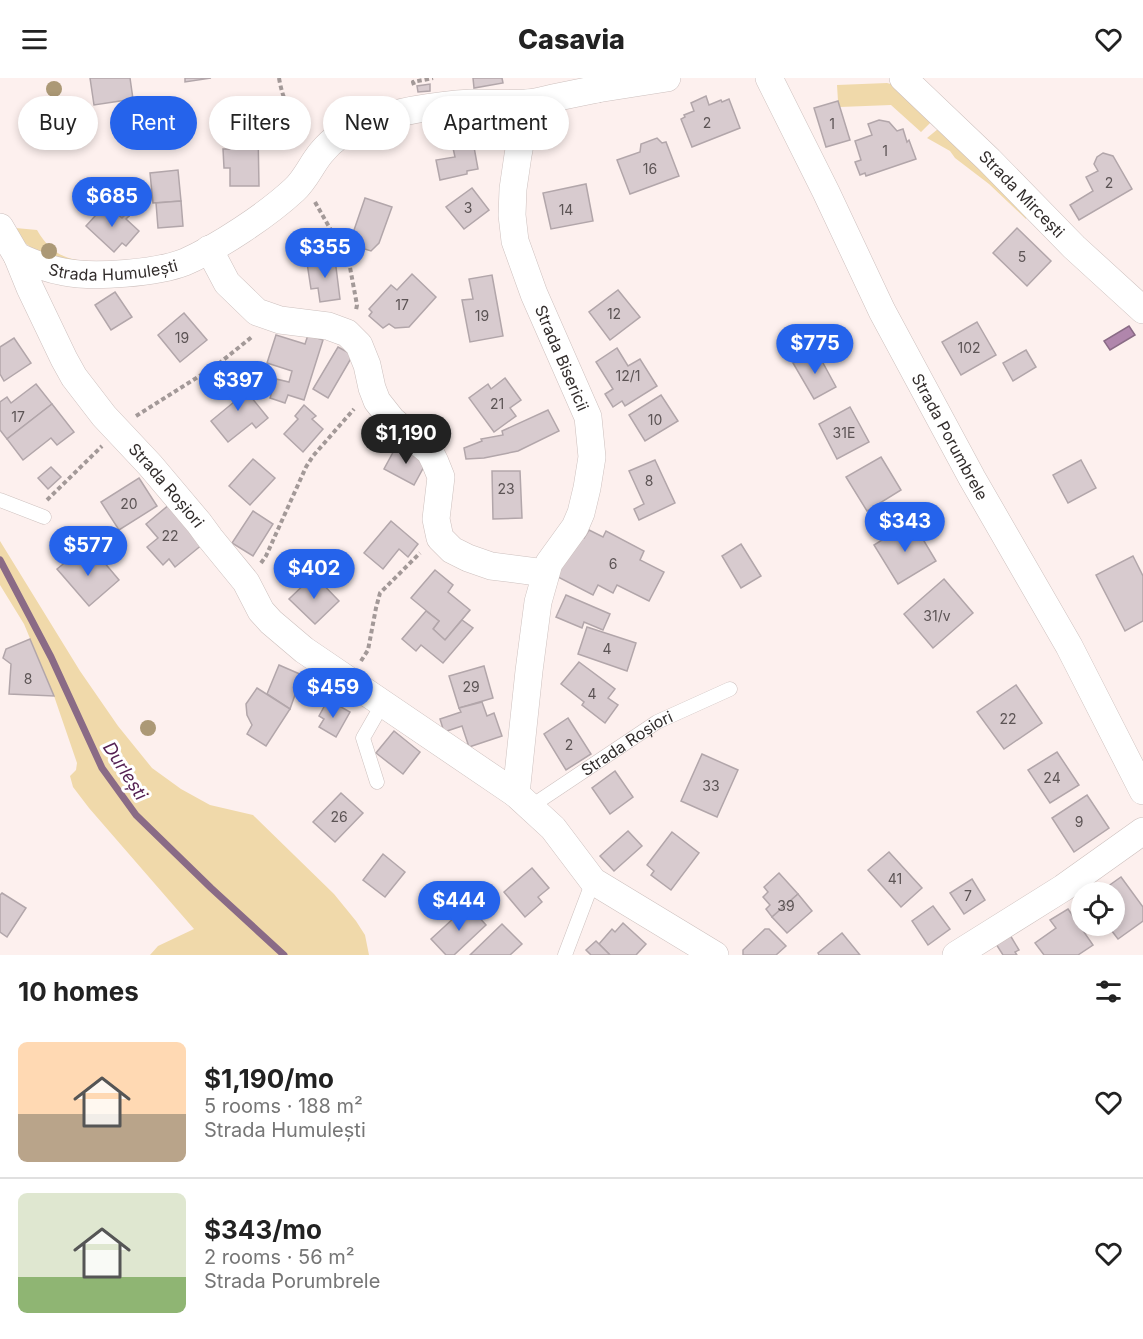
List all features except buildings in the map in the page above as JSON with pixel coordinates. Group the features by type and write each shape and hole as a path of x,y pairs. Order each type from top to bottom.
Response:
{"street":[{"path":"556,96 597,84 667,78"},
{"name":"Strada Porumbrele","path":"769,78 882,311 972,478 1069,646 1143,791"},
{"name":"Strada Mircești","path":"903,78 990,160 1074,247 1143,310"},
{"name":"Strada Humulești","path":"17,256 39,266 66,273 134,272 183,262 248,225 295,189 342,132 389,116 422,110"},
{"name":"Strada Bisericii","path":"519,150 513,189 512,214 515,241 534,294 588,417 592,457 581,513 575,527 549,563 536,614 523,801"},
{"name":"Strada Roșiori","path":"0,227 17,256 64,359 104,416 110,436 194,518 246,582 261,611 271,622 304,650 523,801 553,828 593,881 709,953"},
{"path":"209,249 227,283 257,312 280,320 328,326 347,333 359,345 377,401 392,420 430,452 435,462 441,477 436,519 440,538 452,550 491,566 545,573"},
{"path":"956,955 1063,888 1143,831"}],"lane":[{"path":"0,500 39,515"},
{"name":"Strada Roșiori","path":"523,801 657,722 730,689"},
{"path":"377,782 363,738 383,703"},
{"path":"565,955 593,881"}],"path":[{"path":"279,78 281,93 313,165 310,194 349,262 357,305 347,333"},
{"path":"39,515 110,436 217,365 264,328 257,312"},
{"path":"246,582 266,556 313,456 372,388"},
{"path":"350,680 368,650 380,593 426,546 440,538"}],"shaded area":[{"path":"887,83 898,86 934,119 921,132 891,105 840,107 837,85"},
{"path":"944,124 1027,214 1026,219 989,184 955,158 950,151 927,138"},
{"path":"5,227 37,230 53,250 71,259 117,261 83,267 34,250"},
{"path":"1129,326 1135,335 1110,350 1104,341"},
{"path":"0,541 80,671 118,726 152,768 181,789 210,805 253,815 334,894 365,935 369,955 150,955 158,946 194,929 73,787 70,776 76,770 77,763 54,696 24,624 0,585"}],"waterway":[{"name":"Durlești","path":"0,560 51,657 102,768 136,815 284,955"}]}
